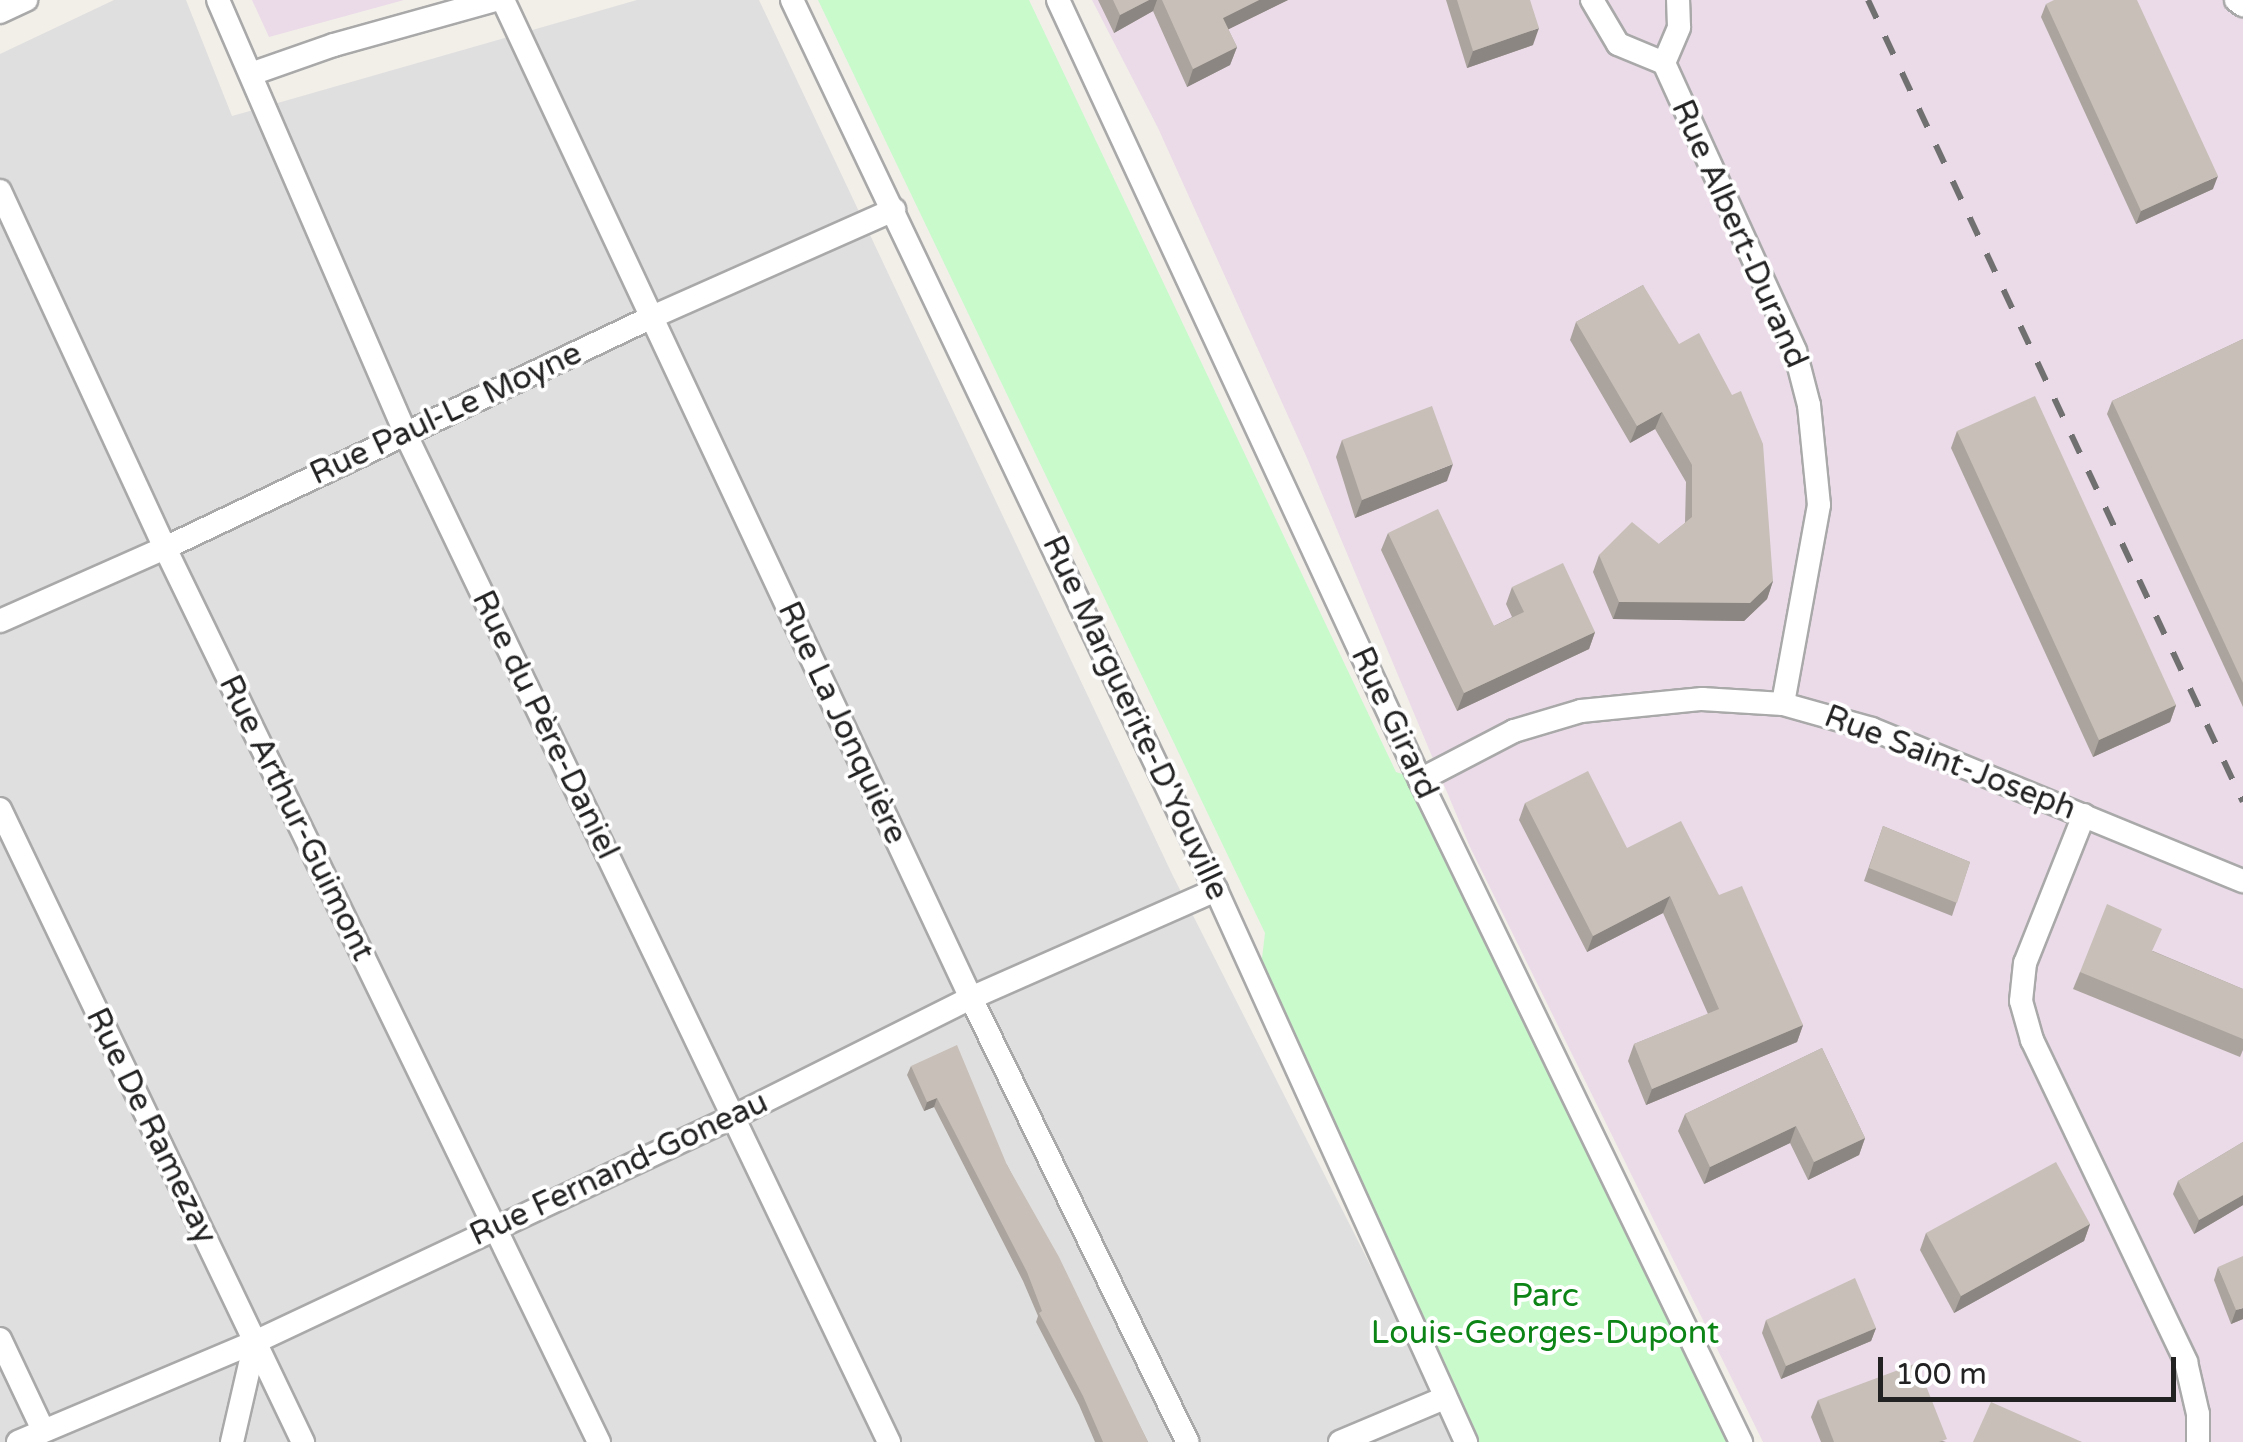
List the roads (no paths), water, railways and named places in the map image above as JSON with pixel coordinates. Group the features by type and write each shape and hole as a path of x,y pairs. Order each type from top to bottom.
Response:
{"street":[{"path":"0,12 26,0"},
{"name":"Rue du Père-Daniel","path":"218,0 406,433 889,1442"},
{"path":"252,74 495,0"},
{"name":"Rue La Jonquière","path":"503,0 971,998 1188,1442"},
{"name":"Rue Marguerite-D'Youville","path":"792,0 1216,890 1466,1442"},
{"name":"Rue Girard","path":"1058,0 1420,780 1741,1442"},
{"name":"Rue Albert-Durand","path":"1592,0 1618,44 1664,63 1795,351 1810,404 1819,505 1783,704"},
{"name":"Rue Albert-Durand","path":"1664,63 1678,27 1678,0"},
{"path":"2236,0 2243,4"},
{"name":"Rue Arthur-Guimont","path":"0,192 166,548 599,1442"},
{"name":"Rue Paul-Le Moyne","path":"0,621 166,548 652,317 894,210"},
{"name":"Rue Saint-Joseph","path":"1420,780 1514,731 1581,711 1702,699 1783,704 1872,729 2243,880"},
{"name":"Rue De Ramezay","path":"0,809 303,1442"},
{"path":"2084,815 2025,964 2021,1001 2032,1040 2186,1362 2198,1414 2198,1442"},
{"name":"Rue Fernand-Goneau","path":"18,1442 255,1342 733,1117 971,998 1216,890"},
{"path":"0,1339 43,1430"},
{"path":"232,1442 255,1342"},
{"path":"1340,1442 1444,1398"}],"railway":[{"path":"1868,0 2243,802"}],"park label":[{"name":"Parc Louis-Georges-Dupont","path":"1545,1316"}]}
